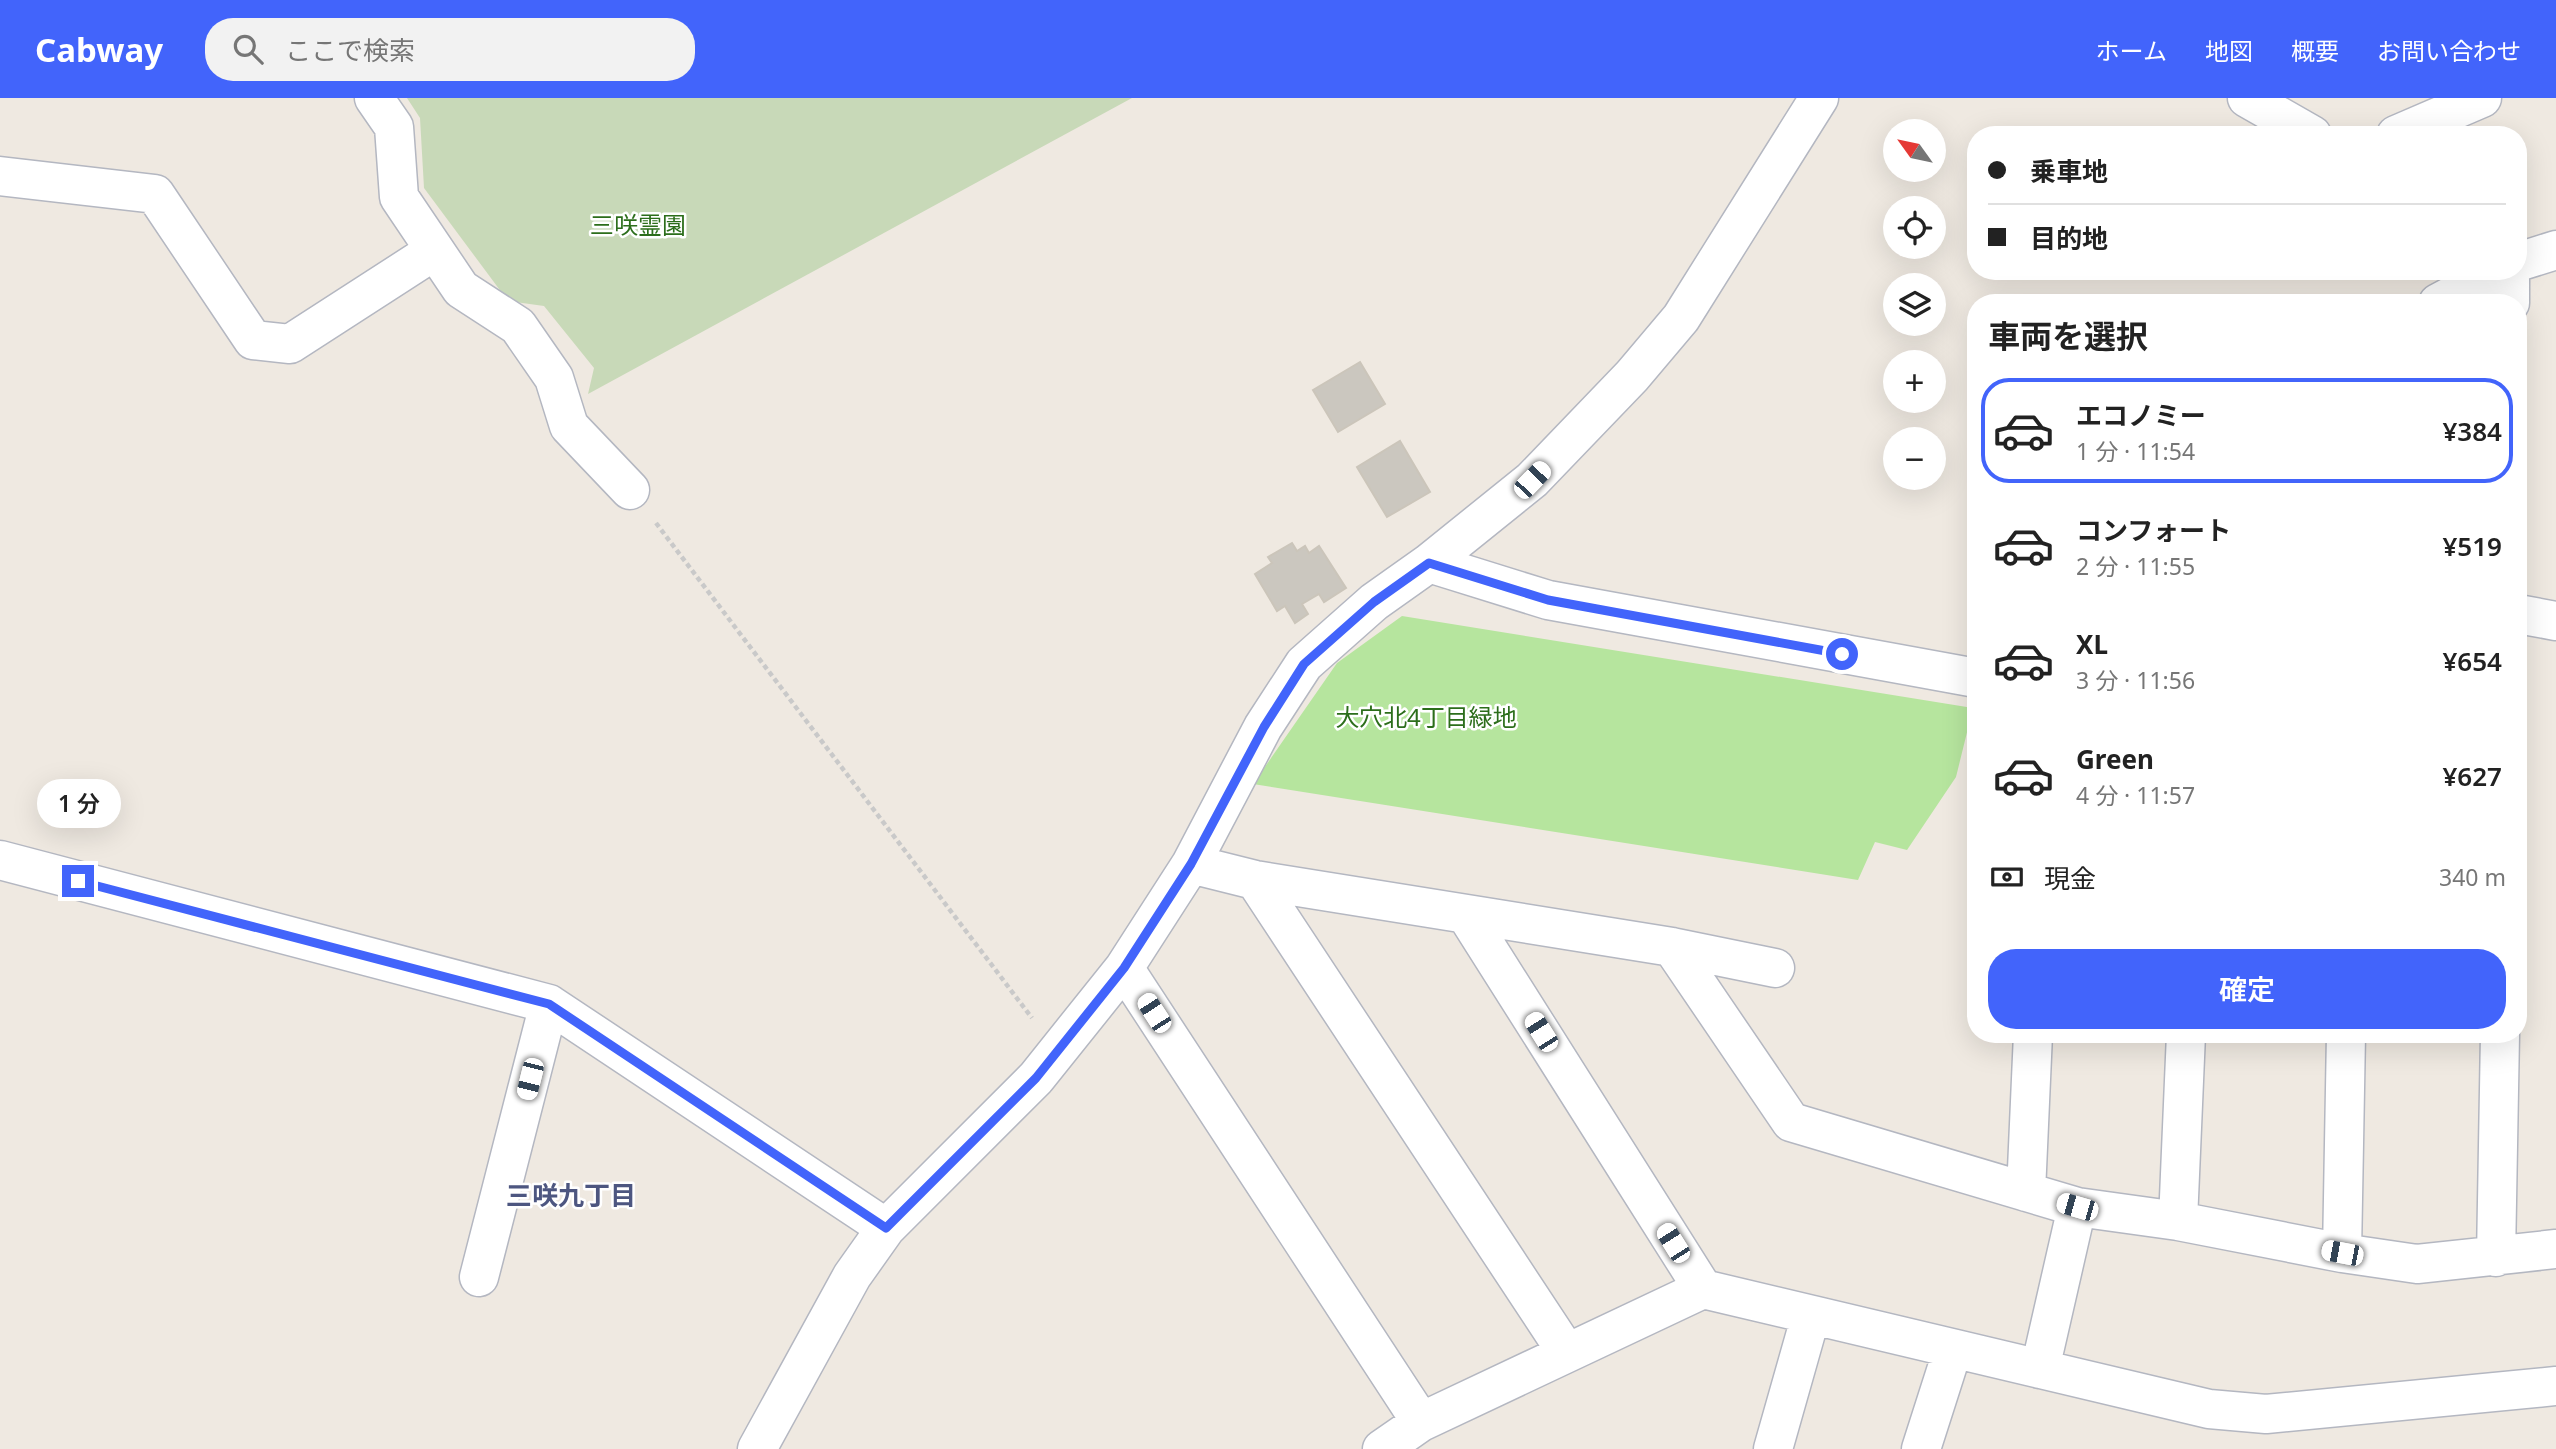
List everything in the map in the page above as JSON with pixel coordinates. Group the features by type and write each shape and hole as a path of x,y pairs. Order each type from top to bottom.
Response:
{"street":[{"path":"374,98 394,127 399,197 461,289 518,326 554,378 569,426 630,489"},
{"path":"757,1449 852,1276 886,1228 1036,1078 1124,968 1191,864 1264,727 1304,664 1374,602 1429,563 1532,480 1632,376 1681,318 1819,98"},
{"path":"2247,98 2296,126"},
{"path":"2417,126 2482,98"},
{"path":"0,176 155,194 253,340 290,344 435,251"},
{"path":"2527,259 2556,250"},
{"path":"2455,294 2481,280"},
{"path":"1429,563 1548,600 1967,676"},
{"path":"2527,616 2556,621"},
{"path":"0,860 549,1004 886,1228"},
{"path":"1191,864 1255,880 1672,947 1775,968"},
{"path":"1255,880 1567,1353"},
{"path":"1467,916 1703,1289"},
{"path":"1672,947 1791,1122 2077,1207 2178,1222 2342,1253 2417,1264 2556,1249"},
{"path":"1124,968 1421,1422"},
{"path":"479,1277 549,1004"},
{"path":"2026,1192 2033,1043"},
{"path":"2178,1222 2186,1043"},
{"path":"2342,1253 2346,1043"},
{"path":"2496,1257 2500,1043"},
{"path":"2040,1369 2077,1207"},
{"path":"1382,1449 1421,1422 1703,1289 2209,1409 2266,1413 2556,1386"},
{"path":"1773,1449 1811,1315"},
{"path":"1921,1449 1953,1349"}],"path":[{"path":"630,489 1058,1052"}],"green space":[{"name":"三咲霊園","path":"407,98 1132,98 588,394 594,368 544,306 508,301 424,188 420,118"},
{"name":"大穴北4丁目緑地","path":"1402,616 1967,707 1967,732 1956,777 1907,850 1875,842 1858,880 1253,784 1337,663"}],"building":[{"path":"1360,362 1385,404 1338,432 1313,390"},
{"path":"1400,441 1430,492 1387,517 1357,467"},
{"path":"1292,543 1297,551 1305,546 1309,553 1319,546 1346,588 1324,602 1319,594 1302,604 1308,614 1295,623 1285,606 1277,611 1255,574 1272,563 1268,557"}],"district":[{"name":"三咲九丁目","path":"571,1195"}],"route":[{"path":"78,881 549,1004 886,1228 1036,1078 1124,968 1191,864 1264,727 1304,664 1374,602 1429,563 1548,600 1842,654"}]}
